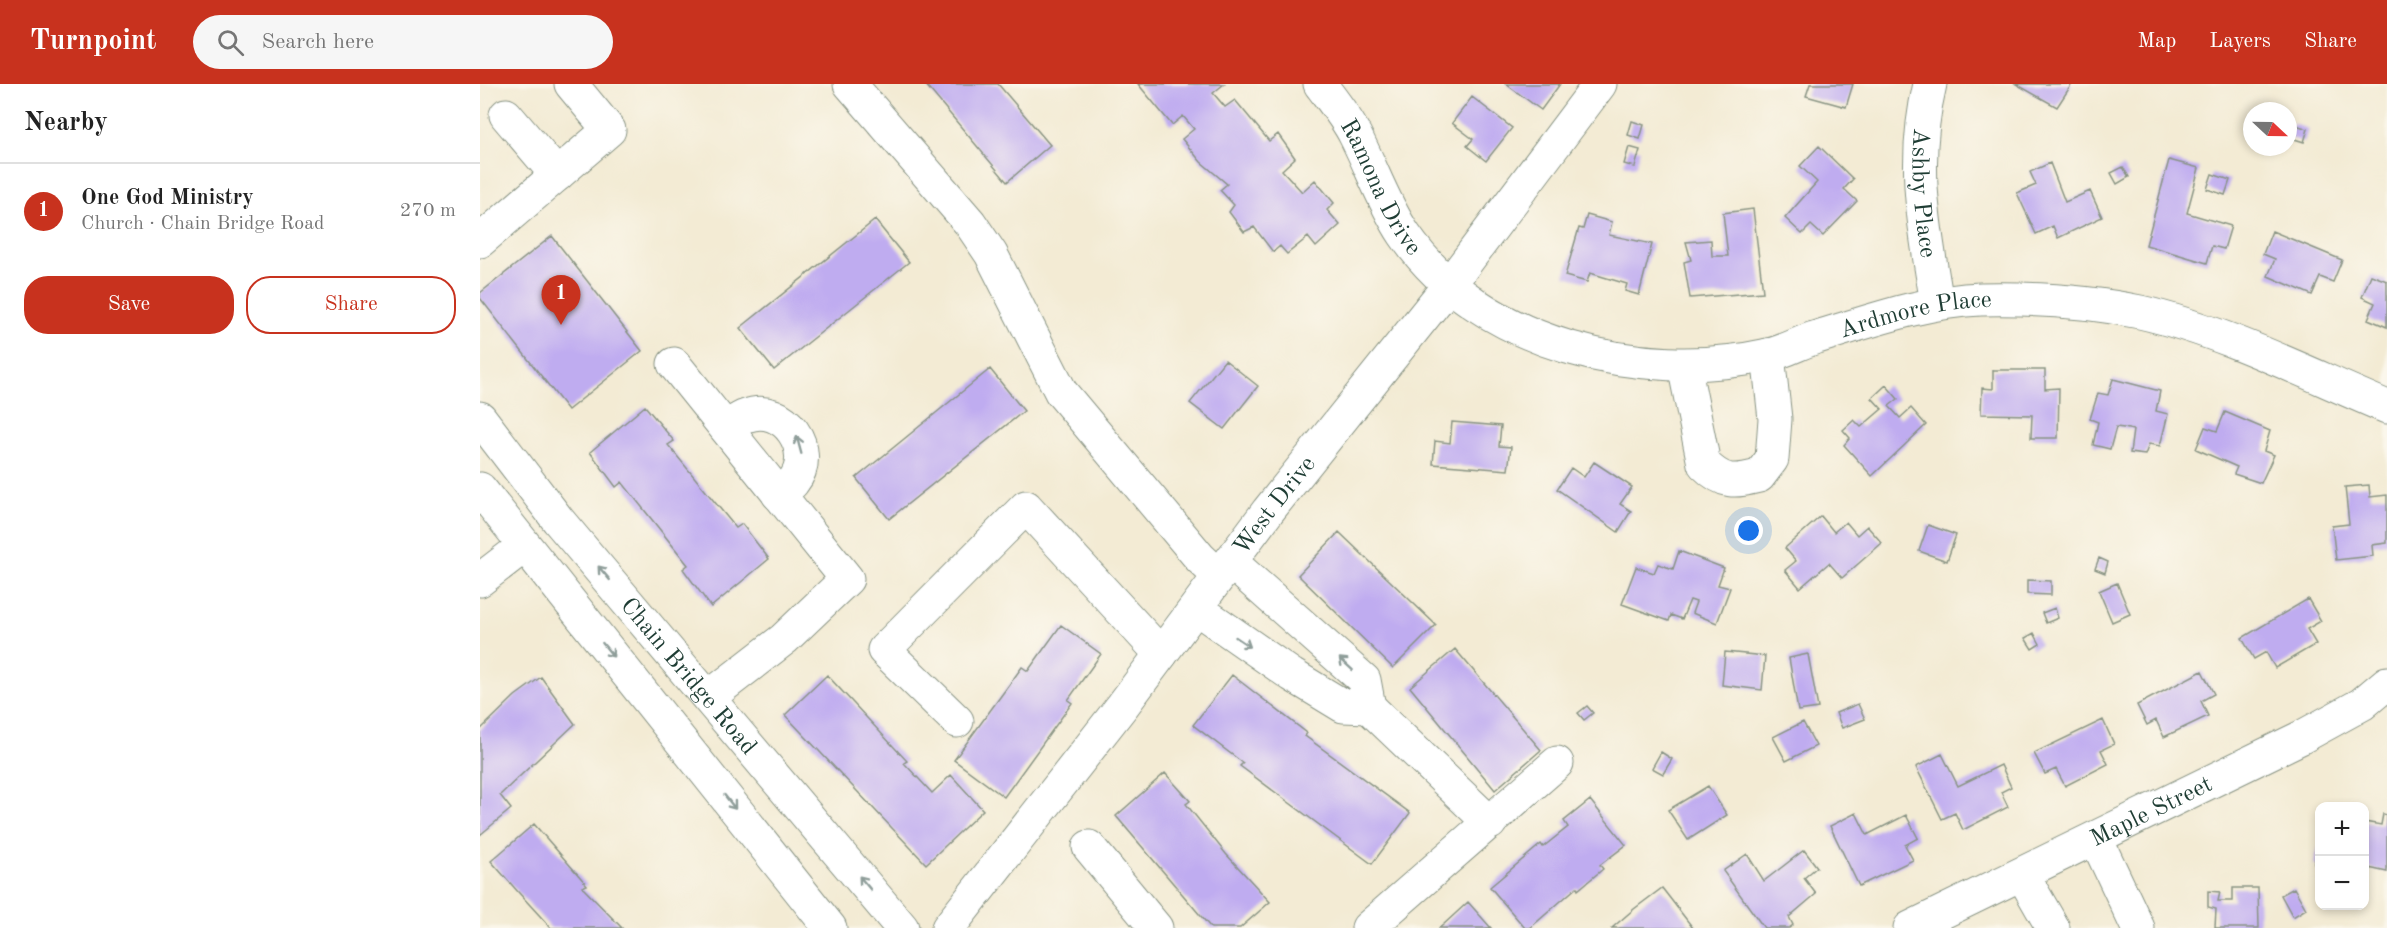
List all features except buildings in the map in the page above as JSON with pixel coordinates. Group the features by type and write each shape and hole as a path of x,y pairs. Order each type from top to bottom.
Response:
{"street":[{"path":"480,241 609,130 571,84"},
{"path":"850,84 970,223 992,254 1061,392 1185,540 1364,680 1369,706 1490,823"},
{"name":"Ramona Drive","path":"1320,84 1354,132 1384,202 1406,236 1449,285"},
{"name":"West Drive","path":"948,928 1225,569 1449,285 1600,84"},
{"name":"Ashby Place","path":"1930,84 1920,133 1919,179 1937,303"},
{"path":"506,115 557,176"},
{"name":"Ardmore Place","path":"1449,285 1483,309 1570,349 1644,363 1684,365 1768,355 1811,339 1937,303 1980,299 2049,300 2102,305 2143,313 2216,336 2387,407"},
{"path":"1684,365 1704,464 1714,475 1732,482 1759,476 1772,459 1775,419 1768,355"},
{"path":"674,364 847,579 784,639 709,697"},
{"path":"726,428 747,415 764,413 781,418 794,430 802,447 801,465 793,482 778,494"},
{"name":"Chain Bridge Road","path":"480,418 558,520 902,928"},
{"name":"Chain Bridge Road","path":"480,489 830,928"},
{"path":"957,721 884,650 1026,507 1161,654"},
{"path":"480,580 524,546"},
{"path":"1196,608 1292,675 1343,706 1369,706"},
{"name":"Maple Street","path":"1910,928 2300,738 2385,689"},
{"path":"1368,928 1557,763"},
{"path":"2096,839 2138,928"},
{"path":"1089,847 1156,928"},
{"path":"2022,874 2053,928"}],"place":[{"name":"One God Ministry","path":"561,325"}]}
